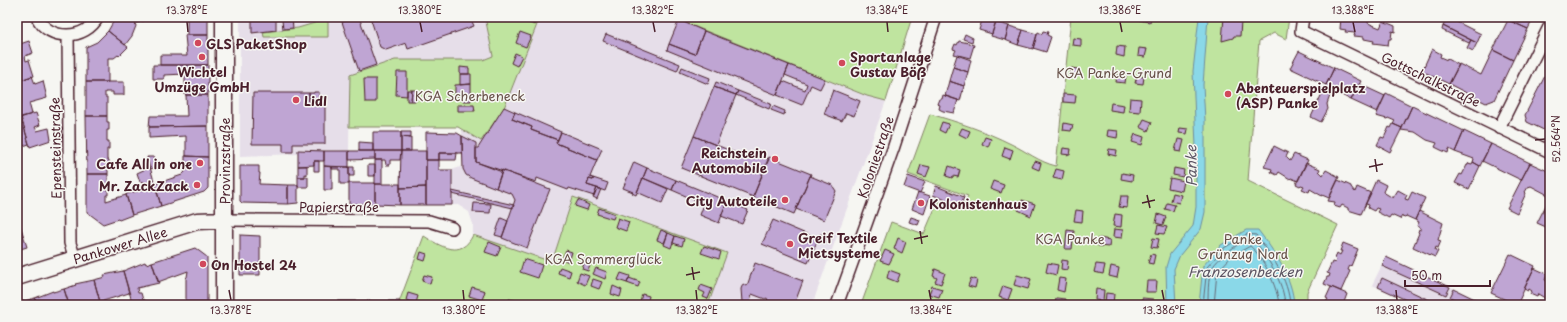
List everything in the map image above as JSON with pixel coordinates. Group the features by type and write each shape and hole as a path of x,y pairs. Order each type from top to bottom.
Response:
{"main road":[{"name":"Provinzstraße","path":"224,17 224,305"},
{"name":"Pankower Allee","path":"17,277 197,221 224,220"}],"street":[{"path":"37,17 49,31 62,35 83,32 91,26 98,17"},
{"name":"Koloniestraße","path":"837,305 894,149 936,17"},
{"name":"Gottschalkstraße","path":"1303,17 1300,31 1550,152"},
{"path":"1499,128 1550,25"},
{"name":"Epensteinstraße","path":"68,35 70,243 75,259"},
{"name":"Papierstraße","path":"224,220 429,220 452,228"}],"shaded area":[{"path":"240,17 485,17 493,57 483,60 350,75 349,151 298,150 298,154 240,156"},
{"path":"540,17 671,17 867,96 886,101 812,305 721,305 709,301 726,253 573,198 552,262 473,235 473,224 469,212 458,205 452,205 452,170 463,166 462,130 481,140 504,108"},
{"path":"1386,257 1490,305 1417,305 1372,285"}],"green space":[{"name":"KGA Scherbeneck","path":"485,17 540,17 504,108 481,141 458,127 349,127 350,75 395,60 483,60 493,56"},
{"name":"Sportanlage Gustav Böß","path":"671,17 912,17 886,101 867,96"},
{"path":"1071,17 1289,17 1286,39 1274,33 1259,41 1248,181 1338,225 1307,292 1307,305 861,305 891,222 924,234 938,201 962,210 968,196 908,174 930,114 991,135 1044,162 1056,166"},
{"path":"328,19 328,37 264,37 263,32 298,28"},
{"name":"KGA Sommerglück","path":"573,197 727,253 708,305 398,305 424,236 443,247 456,249 463,247 468,243 473,235 552,262"}],"water":[{"path":"1199,17 1208,17 1203,85 1205,120 1205,212 1201,229 1180,255 1174,269 1176,305 1167,305 1166,267 1170,254 1193,226 1196,207 1196,147 1193,71"},
{"name":"Franzosenbecken","path":"1246,230 1258,230 1282,265 1293,295 1294,305 1199,305 1203,266 1221,245"}],"building":[{"path":"116,17 158,17 135,23 136,26 132,36 125,45 108,31"},
{"path":"187,17 208,17 208,35 187,35"},
{"path":"252,17 276,17 276,30 252,33"},
{"path":"359,17 376,65 359,71 342,22"},
{"path":"370,17 470,17 474,26 408,49 406,43 386,50 380,47"},
{"path":"529,17 538,17 535,25 527,22"},
{"path":"983,17 993,17 992,18 996,20 992,34 979,30"},
{"path":"1139,17 1151,17 1150,22 1139,20"},
{"path":"1224,17 1241,21 1240,36 1234,36 1233,38 1222,41"},
{"path":"1341,17 1368,17 1368,23 1380,28 1383,21 1395,26 1395,32 1392,31 1391,39 1389,39 1388,45 1373,43 1374,41 1364,39 1364,37 1354,36 1355,33 1345,32 1346,30 1340,29"},
{"path":"1448,17 1459,17 1457,22 1481,34 1477,43 1443,26"},
{"path":"1509,17 1534,17 1528,29 1508,20"},
{"path":"292,18 293,28 283,29 282,20"},
{"path":"679,20 704,31 695,54 669,44"},
{"path":"1508,20 1528,29 1513,60 1493,50"},
{"path":"996,22 1009,26 1005,40 991,36"},
{"path":"1009,26 1023,30 1018,45 1005,40"},
{"path":"1443,26 1471,40 1469,43 1442,30"},
{"path":"1023,30 1037,34 1033,49 1018,45"},
{"path":"108,31 128,47 119,56 108,58 108,82 86,82 86,47 97,42"},
{"path":"704,31 789,65 777,95 667,50 669,44 695,54"},
{"path":"1043,31 1048,32 1047,35 1051,37 1046,52 1033,48 1038,32 1042,34"},
{"path":"520,32 531,36 526,47 516,43"},
{"path":"606,34 680,64 677,71 603,41"},
{"path":"965,34 973,38 972,42 963,39"},
{"path":"185,35 208,35 208,65 160,65 160,55 187,56"},
{"path":"1073,38 1081,39 1081,46 1072,45"},
{"path":"1471,40 1477,43 1473,51 1467,48"},
{"path":"29,41 33,53 25,56 26,61 29,60 34,76 17,81 17,45"},
{"path":"959,41 974,45 970,58 954,54 956,50 953,49 955,44 957,45"},
{"path":"1117,46 1125,47 1124,57 1116,55"},
{"path":"1139,48 1147,49 1145,57 1138,56"},
{"path":"1432,49 1441,54 1440,57 1447,60 1448,59 1459,65 1449,84 1422,71"},
{"path":"1493,50 1513,60 1494,100 1486,103 1449,84 1459,64 1481,75"},
{"path":"1299,51 1334,68 1326,85 1290,68"},
{"path":"515,53 522,56 517,66 511,63"},
{"path":"957,55 971,60 968,72 953,67"},
{"path":"153,65 208,65 208,95 185,95 185,74 164,75 164,79 153,79"},
{"path":"789,65 825,79 820,89 811,85 802,105 777,95 783,81 805,90 807,84 785,75"},
{"path":"460,67 469,68 469,74 460,74"},
{"path":"682,67 710,78 708,84 680,72"},
{"path":"953,67 968,72 964,86 949,81"},
{"path":"1071,68 1078,69 1077,75 1070,74"},
{"path":"1334,68 1361,81 1351,100 1332,90 1327,104 1328,109 1321,122 1311,117"},
{"path":"397,72 407,72 407,96 396,95"},
{"path":"460,74 471,74 471,84 460,85"},
{"path":"1546,74 1550,76 1550,133 1527,122 1525,115"},
{"path":"1117,75 1126,76 1125,83 1116,82"},
{"path":"32,76 35,84 43,81 47,98 29,103 32,114 20,118 17,108 17,81"},
{"path":"1137,76 1144,77 1143,84 1135,83"},
{"path":"364,79 376,79 376,102 365,102"},
{"path":"949,81 964,86 960,101 945,96"},
{"path":"86,82 124,82 124,95 113,95 113,92 105,92 105,97 107,97 107,116 86,116"},
{"path":"716,82 738,91 736,95 714,87"},
{"path":"471,84 471,95 455,96 455,85"},
{"path":"1359,84 1385,96 1377,112 1351,100"},
{"path":"714,87 736,95 716,145 694,136"},
{"path":"407,90 412,90 411,101 407,101"},
{"path":"412,90 416,90 416,101 411,101"},
{"path":"833,90 860,101 854,116 846,113 842,121 824,114"},
{"path":"738,91 771,104 769,109 736,95"},
{"path":"319,92 319,102 309,102 309,93"},
{"path":"253,93 309,93 309,102 325,102 325,144 293,144 293,152 283,152 283,144 252,144"},
{"path":"1386,93 1412,106 1402,128 1393,124 1395,121 1376,116"},
{"path":"1063,94 1076,95 1075,103 1063,102"},
{"path":"186,95 208,95 208,126 149,127 150,116 187,116"},
{"path":"462,95 471,95 471,101 462,101"},
{"path":"943,95 958,100 954,113 939,109 940,105 937,104 939,99 942,99"},
{"path":"1130,98 1141,99 1140,112 1129,111"},
{"path":"1111,103 1124,105 1123,112 1110,110"},
{"path":"458,105 474,105 475,111 458,111"},
{"path":"773,106 785,111 784,115 771,110"},
{"path":"1412,106 1464,131 1455,152 1449,149 1448,153 1435,147 1437,143 1427,140 1415,132 1401,130"},
{"path":"504,107 515,112 512,119 532,127 531,130 558,140 556,143 597,160 590,177 593,178 593,180 589,179 587,185 597,188 594,196 569,188 568,190 537,178 536,182 476,162 476,148 478,148"},
{"path":"515,112 561,132 558,140 531,130 532,127 512,119"},
{"path":"36,113 40,125 35,127 37,131 49,128 51,140 30,147 21,117"},
{"path":"86,116 107,116 107,122 109,122 109,130 107,130 107,141 109,141 109,149 107,149 107,160 109,160 108,174 87,174"},
{"path":"1144,119 1152,122 1148,131 1140,127"},
{"path":"942,122 949,124 945,133 939,130"},
{"path":"1064,123 1073,125 1071,131 1063,130"},
{"path":"23,124 29,144 18,148 17,126"},
{"path":"1393,124 1402,128 1390,152 1377,145 1381,137 1384,138 1389,127 1391,128"},
{"path":"208,126 208,157 186,156 186,136 149,138 149,127"},
{"path":"962,128 970,131 967,138 959,134"},
{"path":"1180,128 1188,129 1187,134 1179,133"},
{"path":"1108,130 1118,131 1117,138 1107,136"},
{"path":"1464,131 1491,144 1480,166 1473,162 1474,159 1455,152"},
{"path":"373,132 401,132 401,151 373,151"},
{"path":"401,132 411,132 411,138 401,137"},
{"path":"426,132 457,133 462,136 462,153 439,153 439,160 426,160"},
{"path":"561,132 602,149 597,160 556,143"},
{"path":"1135,134 1144,137 1142,145 1132,142"},
{"path":"462,136 476,143 476,162 502,172 496,188 466,175 463,169"},
{"path":"694,136 751,159 753,152 769,159 753,197 681,168"},
{"path":"401,137 411,138 411,151 401,151"},
{"path":"985,137 991,139 988,147 982,144"},
{"path":"1178,139 1184,140 1181,152 1175,151"},
{"path":"359,142 373,143 373,151 359,151"},
{"path":"1491,144 1530,163 1521,180 1482,161"},
{"path":"1274,146 1288,153 1286,157 1290,161 1294,154 1308,160 1298,181 1291,178 1290,179 1279,172 1277,175 1271,172 1272,169 1264,167"},
{"path":"1005,147 1013,150 1010,159 1002,156"},
{"path":"1063,148 1071,149 1070,155 1062,154"},
{"path":"1109,149 1117,150 1116,156 1108,154"},
{"path":"298,150 324,151 324,161 314,161 314,165 298,166"},
{"path":"324,151 349,151 349,167 324,166"},
{"path":"349,151 375,151 375,159 349,160"},
{"path":"375,151 401,151 400,160 390,160 390,165 386,165 385,160 375,160"},
{"path":"401,151 426,151 426,187 400,188"},
{"path":"439,153 457,153 456,160 439,160"},
{"path":"185,156 208,157 208,188 204,192 161,206 155,184 182,175 185,172"},
{"path":"147,157 154,157 157,167 150,169"},
{"path":"769,157 811,174 794,214 753,197"},
{"path":"375,160 382,160 382,184 375,184"},
{"path":"426,160 439,160 439,170 452,170 452,205 426,205"},
{"path":"314,161 319,161 319,171 314,171"},
{"path":"1035,161 1041,163 1039,170 1032,167"},
{"path":"634,162 647,168 636,195 632,193 633,192 623,188"},
{"path":"1473,162 1480,166 1469,189 1455,183 1460,174 1462,175 1468,163 1472,164"},
{"path":"1306,163 1320,169 1319,171 1323,175 1326,170 1339,177 1329,198 1310,189 1309,192 1302,189 1304,186 1296,184"},
{"path":"1530,163 1550,172 1550,196 1531,186 1528,187 1517,213 1507,208"},
{"path":"368,165 375,165 375,176 368,176"},
{"path":"921,165 930,167 926,177 918,174"},
{"path":"240,166 259,166 259,184 288,185 288,204 242,203 240,201"},
{"path":"298,166 307,166 307,175 305,174 305,177 298,177"},
{"path":"324,166 332,167 332,190 324,190"},
{"path":"949,166 960,170 958,177 953,176 952,178 946,176"},
{"path":"150,167 161,206 132,215 126,194 146,189 143,181 140,182 137,173"},
{"path":"332,167 349,167 349,184 340,184 340,169 332,169"},
{"path":"349,167 354,167 354,176 349,176"},
{"path":"647,168 676,180 672,190 643,178"},
{"path":"1174,168 1184,170 1183,177 1173,175"},
{"path":"1056,169 1064,171 1062,180 1053,178"},
{"path":"502,170 550,189 527,248 502,238 515,200 512,194 496,188"},
{"path":"1122,173 1133,175 1132,181 1121,179"},
{"path":"87,174 108,174 108,195 106,195 106,201 126,195 132,215 103,224 87,212"},
{"path":"810,176 832,185 836,191 824,220 796,209"},
{"path":"908,176 925,182 920,193 904,187"},
{"path":"298,177 308,177 308,187 298,187"},
{"path":"593,178 608,183 605,191 587,185 589,179 593,180"},
{"path":"643,178 668,189 662,203 637,192"},
{"path":"1170,178 1184,181 1182,191 1168,188"},
{"path":"676,180 727,201 719,223 700,215 704,204 672,190"},
{"path":"1338,180 1351,186 1355,192 1357,187 1371,193 1361,214 1348,210 1348,208 1342,205 1340,208 1334,206 1335,202 1328,201"},
{"path":"1376,180 1386,185 1383,192 1393,198 1398,190 1407,195 1405,199 1408,200 1412,192 1425,198 1415,220 1406,216 1402,216 1400,219 1391,215 1389,218 1377,212 1379,209 1376,208 1374,211 1368,208 1369,205 1366,204 1364,207"},
{"path":"993,181 1004,185 1001,193 990,189"},
{"path":"349,183 375,183 375,204 349,204"},
{"path":"375,184 400,184 400,205 375,204"},
{"path":"288,185 298,185 298,203 288,204"},
{"path":"936,186 964,197 961,206 933,195"},
{"path":"426,187 426,205 400,205 400,188"},
{"path":"597,188 601,189 597,199 593,197"},
{"path":"452,191 514,205 513,208 452,194"},
{"name":"Kolonistenhaus","path":"918,192 930,196 924,214 912,209"},
{"path":"1173,193 1181,195 1179,203 1171,201"},
{"path":"1121,196 1128,196 1127,208 1119,207"},
{"path":"1549,199 1550,220 1546,227 1537,223"},
{"path":"578,200 589,205 587,210 575,206"},
{"path":"1022,200 1035,204 1031,216 1018,210"},
{"path":"727,201 748,210 742,224 721,216"},
{"path":"474,203 491,204 490,213 473,212"},
{"path":"1167,203 1175,205 1173,211 1165,209"},
{"path":"599,208 615,214 613,219 597,214"},
{"path":"1076,210 1083,211 1082,222 1074,221"},
{"path":"1419,211 1443,223 1438,240 1441,241 1438,248 1436,247 1435,250 1438,251 1435,257 1413,247 1419,233 1419,229 1421,230 1421,228 1417,226 1419,222 1415,220"},
{"path":"1115,214 1122,215 1121,227 1113,226"},
{"path":"1158,214 1166,217 1163,225 1156,223"},
{"path":"17,215 27,247 17,250"},
{"path":"911,217 920,220 918,225 909,222"},
{"path":"501,218 508,221 502,237 495,235"},
{"path":"618,218 629,222 626,231 615,227"},
{"path":"773,220 818,239 808,263 762,244"},
{"path":"1158,225 1167,227 1164,234 1156,233"},
{"path":"1114,229 1123,230 1122,238 1113,237"},
{"path":"661,230 668,233 664,243 657,240"},
{"path":"1067,230 1074,231 1072,249 1065,249"},
{"path":"668,233 675,236 671,248 664,245"},
{"path":"820,234 831,238 829,243 818,238"},
{"path":"240,235 260,236 260,275 240,275"},
{"path":"675,236 684,239 682,246 673,243"},
{"path":"898,238 906,242 902,253 894,249"},
{"path":"1099,238 1110,240 1109,247 1098,246"},
{"path":"1153,238 1159,239 1157,248 1151,247"},
{"path":"489,242 501,247 497,256 485,252"},
{"path":"1343,243 1358,249 1351,266 1350,265 1348,270 1350,271 1341,291 1324,284 1327,277 1329,277 1330,274 1327,273 1332,262 1335,263 1337,253 1340,255 1342,251 1340,251"},
{"path":"704,246 721,252 719,259 701,253"},
{"path":"195,248 207,257 207,302 186,302 186,278 188,271 158,282 152,262"},
{"path":"566,250 572,252 569,262 562,259"},
{"path":"885,250 894,254 889,264 880,261"},
{"path":"421,252 427,254 425,261 419,259"},
{"path":"1151,254 1155,255 1153,264 1148,263"},
{"path":"1510,254 1535,266 1517,305 1491,293"},
{"path":"1386,257 1450,287 1446,295 1382,266"},
{"path":"586,258 592,260 588,271 582,269"},
{"path":"524,259 542,265 538,278 520,272"},
{"path":"1062,260 1068,261 1067,270 1061,269"},
{"path":"145,262 146,264 152,262 159,283 137,288 138,293 141,293 143,300 145,300 147,305 133,305 123,271"},
{"path":"755,263 803,281 794,305 767,305 767,298 765,299 752,294 749,304 742,302 741,289 743,284 747,286"},
{"path":"1048,263 1058,265 1056,275 1046,272"},
{"path":"1096,264 1105,265 1103,274 1094,272"},
{"path":"1111,266 1119,268 1117,278 1109,276"},
{"path":"560,267 571,271 569,277 558,273"},
{"path":"596,268 607,272 605,279 593,274"},
{"path":"1534,268 1547,274 1545,280 1550,283 1550,301 1538,294 1537,297 1530,294 1532,291 1529,289 1528,291 1524,289"},
{"path":"935,269 945,273 941,284 935,282 937,278 933,276"},
{"path":"889,270 900,274 897,282 887,278"},
{"path":"123,271 129,293 100,302 94,280 105,277 104,275"},
{"path":"580,273 589,276 585,285 577,281"},
{"path":"621,273 630,276 627,283 618,280"},
{"path":"424,275 432,277 430,284 422,281"},
{"path":"1017,275 1031,279 1028,289 1014,285"},
{"path":"629,278 640,282 638,287 627,283"},
{"path":"971,278 977,280 975,288 968,286"},
{"path":"1059,278 1066,279 1064,292 1057,290"},
{"path":"1382,278 1440,305 1417,305 1378,287"},
{"path":"593,279 602,282 599,289 591,286"},
{"path":"94,280 100,302 89,305 69,305 64,289 76,285 75,284"},
{"path":"1147,281 1157,281 1156,292 1146,292"},
{"path":"701,285 712,289 708,299 703,297 705,293 699,290"},
{"path":"613,286 622,290 620,297 611,294"},
{"path":"932,286 942,289 939,297 929,294"},
{"path":"1003,286 1012,289 1008,300 999,297"},
{"path":"472,287 485,291 482,300 469,296"},
{"path":"1331,287 1347,294 1343,305 1321,305 1323,301 1326,302 1328,299 1326,298"},
{"path":"64,289 69,305 37,305 35,298 53,291"},
{"path":"1096,289 1104,290 1103,301 1095,300"},
{"path":"1454,289 1487,305 1466,305 1450,297"},
{"path":"408,293 418,296 416,303 406,300"},
{"path":"1106,293 1114,294 1113,304 1105,303"},
{"path":"642,294 649,296 647,305 639,305"},
{"path":"35,298 37,305 17,305 17,303"},
{"path":"1056,298 1065,299 1065,303 1070,303 1069,305 1055,305"},
{"path":"1142,298 1153,299 1153,305 1141,305"},
{"path":"509,299 522,302 521,305 508,305"},
{"path":"338,301 362,301 362,305 338,305"},
{"path":"362,301 400,301 398,305 362,305"},
{"path":"185,302 207,302 207,305 185,305"}],"place":[{"name":"GLS PaketShop","path":"198,43"},
{"name":"Wichtel Umzüge GmbH","path":"202,57"},
{"name":"Sportanlage Gustav Böß","path":"842,63"},
{"name":"Abenteuerspielplatz (ASP) Panke","path":"1228,94"},
{"name":"Lidl","path":"296,100"},
{"name":"Reichstein Automobile","path":"775,159"},
{"name":"Cafe All in one","path":"200,163"},
{"name":"Mr. ZackZack","path":"197,185"},
{"name":"City Autoteile","path":"785,200"},
{"name":"Kolonistenhaus","path":"921,203"},
{"name":"Greif Textile Mietsysteme","path":"790,244"},
{"name":"On Hostel 24","path":"203,264"}],"park label":[{"name":"KGA Panke-Grund","path":"1114,72"},
{"name":"KGA Panke","path":"1070,238"},
{"name":"Panke Grünzug Nord","path":"1243,246"}],"water label":[{"name":"Panke","path":"1191,166"}]}
